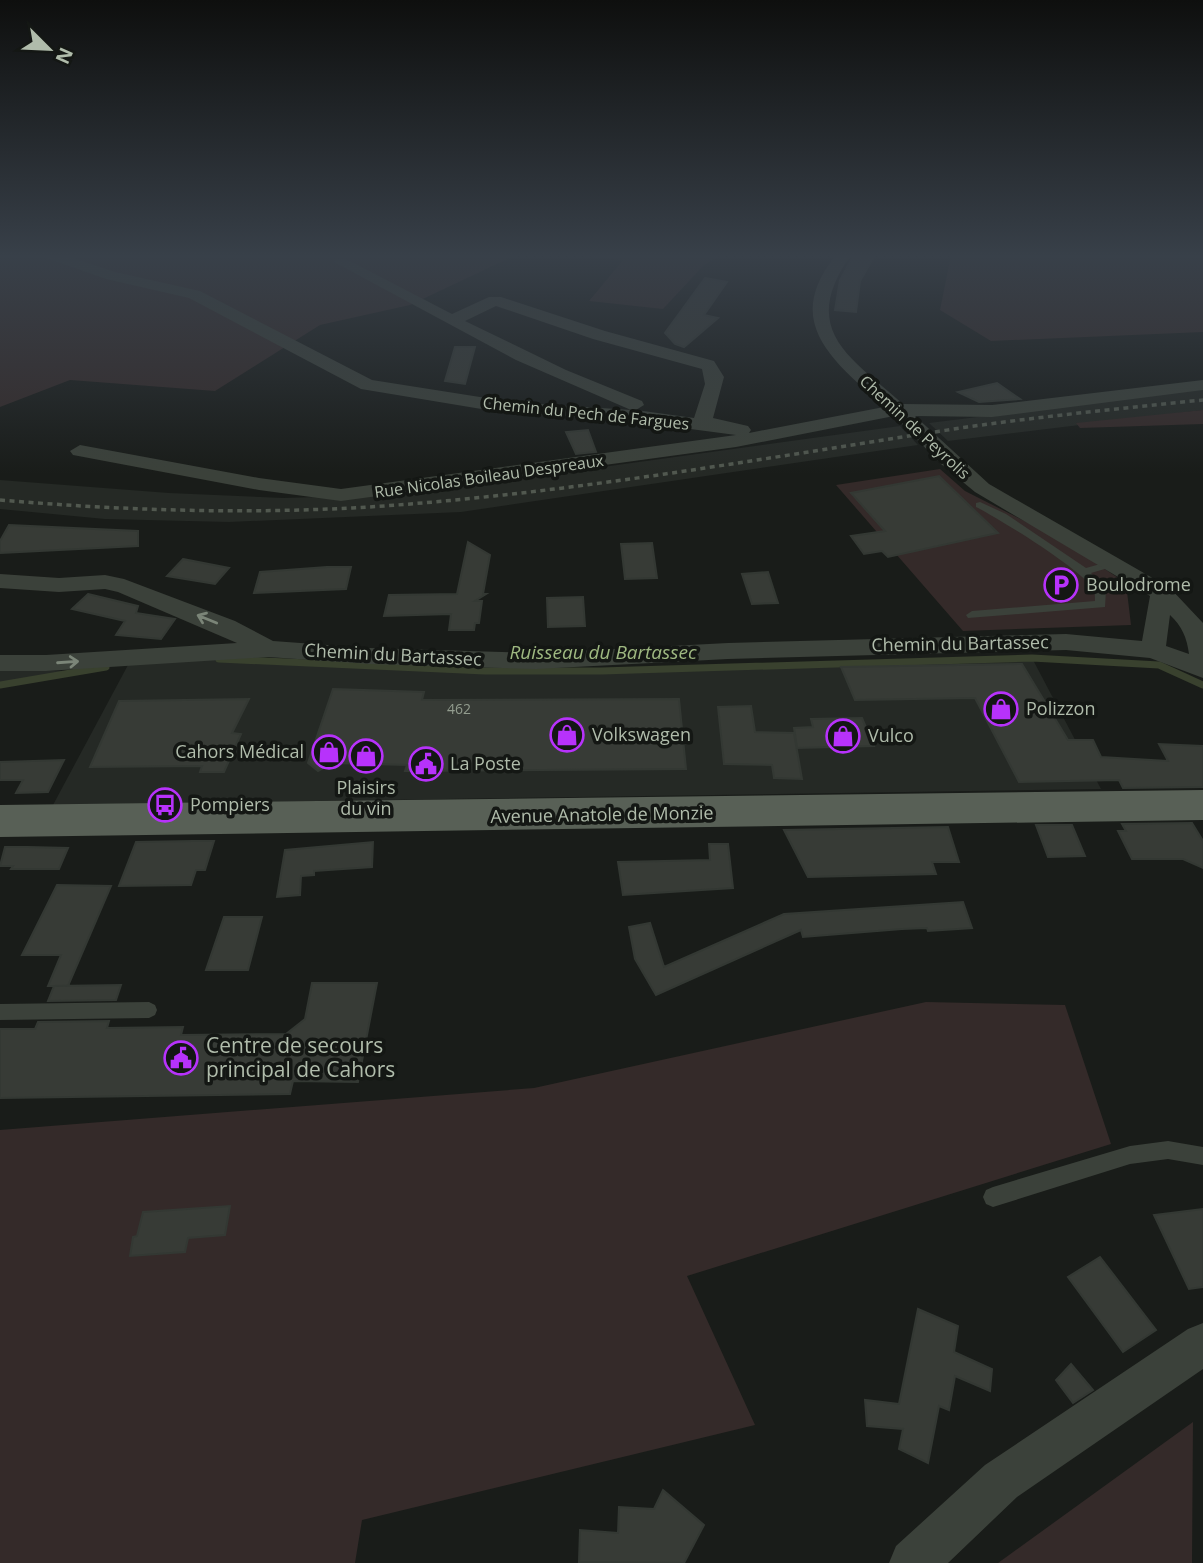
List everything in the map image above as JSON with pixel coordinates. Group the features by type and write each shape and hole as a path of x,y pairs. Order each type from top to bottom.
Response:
{"main road":[{"name":"Avenue Anatole de Monzie","path":"0,821 1203,805"}],"street":[{"name":"Chemin du Pech de Fargues","path":"259,328 367,385 511,408 607,412 771,434"},
{"path":"469,328 577,383 674,419"},
{"path":"578,328 708,365 714,370 716,377 704,408 703,420 718,428"},
{"name":"Chemin de Peyrolis","path":"823,328 842,358 958,471 982,488 1162,593 1189,621 1200,643 1202,668"},
{"path":"1183,374 1203,374"},
{"name":"Rue Nicolas Boileau Despreaux","path":"80,452 259,484 341,495 560,467 771,434 898,410 992,411 1203,385"},
{"path":"0,581 59,585 105,582 124,586 226,627 268,649"},
{"path":"1153,650 1162,593"},
{"name":"Chemin du Bartassec","path":"0,663 46,663 268,649 369,656 536,661 728,651 1066,642 1153,650 1202,668"},
{"path":"913,1563 1001,1481 1203,1344"}],"lane":[{"path":"972,615 1101,604 1100,590 1084,572 1002,516 980,505"},
{"path":"1084,572 1111,564"},
{"path":"0,1012 149,1010"},
{"path":"993,1197 1130,1155 1168,1150 1203,1156"}],"shaded area":[{"path":"0,328 315,328 215,391 70,380 0,407"},
{"path":"970,328 1203,328 1203,332 991,341"},
{"path":"1203,389 1203,410 948,441 929,423"},
{"path":"1203,410 1203,424 1080,428 1076,423"},
{"path":"900,426 918,445 461,512 229,522 105,519 0,509 0,480 169,493 283,498 352,496 443,489"},
{"path":"940,469 965,491 1056,537 1126,583 1131,625 963,631 836,485"},
{"path":"1032,658 1101,789 53,805 128,665 211,659 485,671 601,671"},
{"path":"0,670 78,671 0,685"},
{"path":"926,1002 1065,1005 1111,1144 687,1276 755,1425 362,1520 355,1563 0,1563 0,1130 534,1088"},
{"path":"1193,1422 1192,1563 998,1563"}],"building":[{"path":"669,328 706,328 684,347 675,344 665,333"},
{"path":"455,347 475,347 465,384 445,381"},
{"path":"997,383 1020,399 979,402 958,392"},
{"path":"588,430 596,452 576,454 566,432"},
{"path":"939,476 998,533 888,557 882,551 864,554 851,536 885,531 851,493"},
{"path":"9,525 138,531 138,546 0,553 0,541"},
{"path":"468,542 490,555 483,594 486,594 475,601 482,601 479,623 475,623 474,630 449,630 451,614 384,616 389,595 457,594"},
{"path":"652,543 657,578 625,579 621,544"},
{"path":"183,559 229,568 215,584 167,576"},
{"path":"351,567 346,589 254,593 260,572"},
{"path":"768,572 778,603 752,604 742,574"},
{"path":"88,594 138,606 136,613 175,619 161,639 116,635 125,621 72,609"},
{"path":"583,597 585,626 548,627 547,598"},
{"path":"1022,664 1068,740 1093,740 1101,757 1168,761 1159,744 1203,746 1203,787 1123,788 1119,780 1019,782 975,698 855,700 841,667"},
{"path":"333,689 424,692 422,700 679,699 686,769 405,771 407,765 332,763 318,771 308,763"},
{"path":"249,699 232,733 241,734 224,772 200,772 202,766 90,767 119,701"},
{"path":"751,706 755,732 794,733 802,779 774,778 772,765 724,764 718,707"},
{"name":"Vulco","path":"862,718 874,746 797,748 794,728 813,727 811,719"},
{"path":"64,760 48,792 16,793 23,780 0,780 0,762"},
{"path":"1192,823 1203,841 1203,868 1183,859 1132,859 1118,831 1126,831 1122,824"},
{"path":"1036,825 1072,825 1085,856 1048,857"},
{"path":"948,827 959,862 932,862 936,874 808,877 784,830"},
{"path":"214,841 205,870 196,870 191,885 119,886 136,842"},
{"path":"373,842 372,867 314,871 314,875 301,876 300,895 277,897 285,850"},
{"path":"709,844 728,844 733,888 623,895 618,862 710,860"},
{"path":"5,847 68,848 59,869 11,869 13,866 0,866"},
{"path":"57,885 111,886 68,986 48,986 61,955 22,955"},
{"path":"963,902 972,928 928,931 927,928 902,929 803,937 801,930 656,995 635,959 629,927 650,923 664,967 784,914"},
{"path":"224,917 262,917 248,970 206,970"},
{"name":"Centre de secours principal de Cahors","path":"312,983 377,983 358,1082 293,1081 290,1094 0,1098 0,1029 35,1029 38,1022 109,1021 107,1028 183,1027 181,1035 286,1034 305,1019"},
{"path":"121,985 116,1000 48,1001 54,986"},
{"path":"230,1206 225,1235 188,1238 185,1252 130,1256 133,1237 137,1236 143,1212"},
{"path":"1203,1209 1203,1287 1189,1289 1154,1215"},
{"path":"1100,1257 1156,1330 1123,1352 1068,1277"},
{"path":"918,1309 958,1326 954,1352 992,1369 990,1391 955,1376 949,1410 939,1406 928,1463 899,1449 903,1429 867,1426 865,1400 899,1404"},
{"path":"1071,1364 1093,1390 1073,1403 1056,1380"},
{"path":"663,1490 704,1525 684,1563 579,1562 580,1530 618,1533 619,1507 654,1509"}],"waterway":[{"name":"Ruisseau du Bartassec","path":"219,659 485,671 601,671 1032,658 1159,665 1203,685"},
{"name":"Ruisseau du Bartassec","path":"0,685 106,667"}],"railway":[{"path":"0,500 132,509 220,511 308,510 429,502 661,475 997,423 1203,400"}],"place":[{"name":"Boulodrome","path":"1061,585"},
{"name":"Polizzon","path":"1001,709"},
{"name":"Volkswagen","path":"567,735"},
{"name":"Vulco","path":"843,736"},
{"name":"Cahors Médical","path":"329,752"},
{"name":"Plaisirs du vin","path":"366,756"},
{"name":"La Poste","path":"426,764"},
{"name":"Pompiers","path":"165,805"},
{"name":"Centre de secours principal de Cahors","path":"181,1058"}]}
